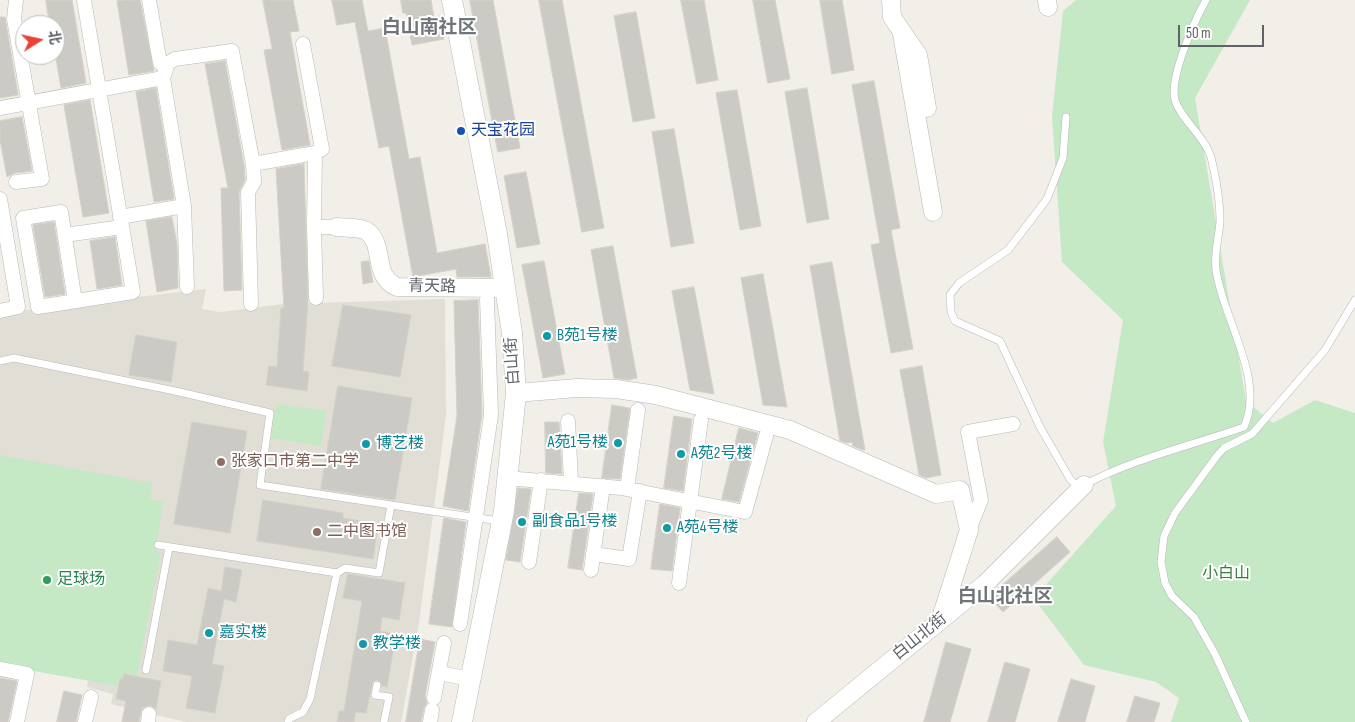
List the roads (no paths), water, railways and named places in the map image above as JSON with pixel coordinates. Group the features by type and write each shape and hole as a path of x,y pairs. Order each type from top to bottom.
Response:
{"main road":[{"name":"白山街","path":"452,0 505,288 512,333 516,393 502,521 462,722"}],"street":[{"path":"16,0 14,19 42,178 16,182"},
{"path":"75,301 61,212 23,218 38,307 133,292 84,0"},
{"path":"150,0 160,63 164,73 184,206 187,287"},
{"path":"891,0 892,17 918,56 927,108"},
{"path":"902,34 933,212"},
{"path":"253,164 315,153 322,149 303,44"},
{"path":"0,108 99,90 164,73 176,60 232,51 253,164 254,182 248,192 251,304"},
{"path":"315,153 314,227 316,298"},
{"path":"0,199 18,306 0,311"},
{"path":"65,235 184,206"},
{"path":"314,227 336,227"},
{"name":"青天路","path":"336,227 363,230 369,233 373,239 387,283 397,287 505,288"},
{"path":"460,624 491,415 488,299"},
{"path":"516,393 577,388 616,389 656,395 790,430 936,494 960,490 969,530"},
{"path":"593,554 629,559 638,410"},
{"path":"680,583 701,420"},
{"path":"568,421 571,482"},
{"path":"940,621 969,530 981,500 968,432 1013,424"},
{"path":"507,478 571,482 633,490 745,512 766,436"},
{"path":"530,562 541,480"},
{"path":"591,570 603,486"},
{"name":"白山北街","path":"816,722 985,584 1082,487"},
{"path":"432,710 444,643"},
{"path":"0,669 27,674 17,722"},
{"path":"439,673 471,679"},
{"path":"85,722 91,697"}],"lane":[{"path":"1066,117 1063,158 1047,199 1008,250 959,283 950,295 951,312 955,321 1000,341 1040,427 1070,479 1082,487 1109,472 1152,456 1244,427 1247,420 1248,384 1239,339 1216,271 1215,245 1220,223 1218,192 1206,143 1175,100 1175,80 1193,23 1206,0"},
{"path":"1246,722 1215,654 1194,617 1172,596 1165,583 1161,562 1164,536 1175,513 1224,448 1252,434 1325,350 1355,300"},
{"path":"0,361 14,358 175,391 270,414 260,485 502,521"},
{"path":"1247,420 1260,424"},
{"path":"158,545 337,573 345,568 379,574 391,505"},
{"path":"146,670 169,547"},
{"path":"288,722 289,719 303,712 310,699 337,573"},
{"path":"377,685 375,695 389,697 384,722"}],"place":[{"name":"天宝花园","path":"461,131"},
{"name":"B苑1号楼","path":"547,336"},
{"name":"A苑1号楼","path":"618,443"},
{"name":"博艺楼","path":"366,444"},
{"name":"A苑2号楼","path":"681,454"},
{"name":"张家口市第二中学","path":"221,462"},
{"name":"副食品1号楼","path":"522,522"},
{"name":"A苑4号楼","path":"667,528"},
{"name":"二中图书馆","path":"317,532"},
{"name":"足球场","path":"47,580"},
{"name":"嘉实楼","path":"209,633"},
{"name":"教学楼","path":"363,644"}],"district":[{"name":"白山南社区","path":"429,28"},
{"name":"白山北社区","path":"1005,597"}],"park label":[{"name":"小白山","path":"1226,574"}]}
